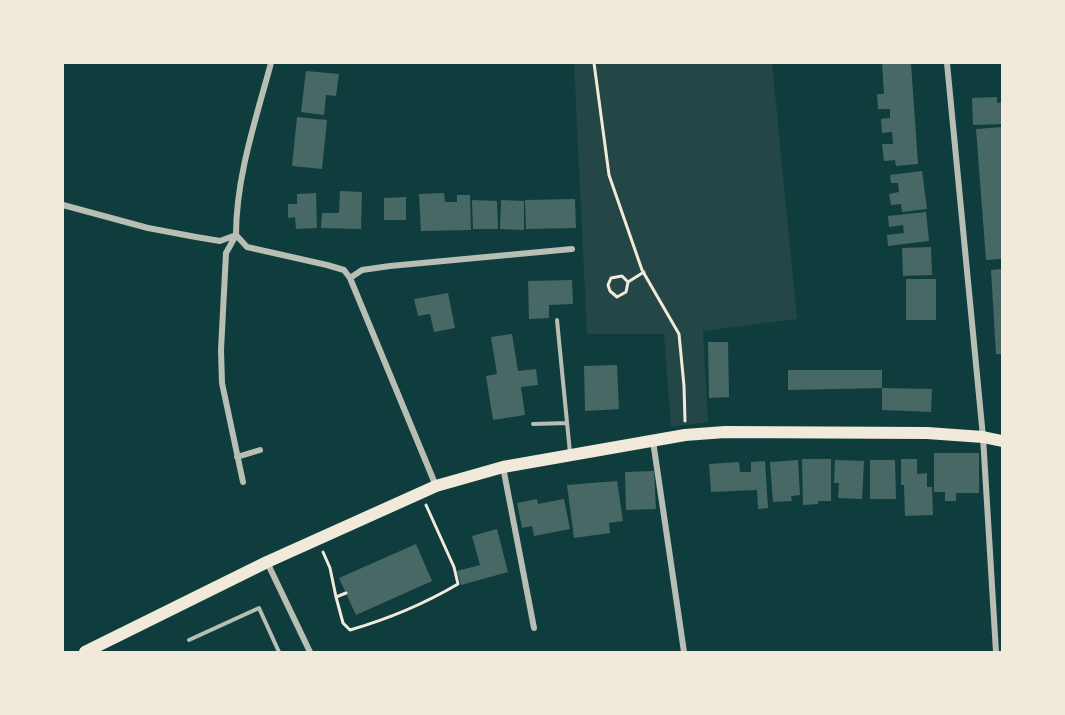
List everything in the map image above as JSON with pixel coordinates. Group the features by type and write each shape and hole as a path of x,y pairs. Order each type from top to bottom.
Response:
{"main road":[{"path":"85,652 267,562 420,493 436,486 503,467 685,435 725,432 927,433 983,437 1002,441"}],"street":[{"path":"243,482 222,382 221,350 226,253 236,235 237,208 242,181 271,63"},
{"path":"947,63 983,437 996,652"},
{"path":"63,205 148,228 196,237 220,241 236,235"},
{"path":"236,235 247,247 344,270 350,278 436,486"},
{"path":"350,278 362,270 390,266 572,249"},
{"path":"653,441 684,652"},
{"path":"237,457 260,450"},
{"path":"503,467 534,628"},
{"path":"267,562 308,651"}],"lane":[{"path":"557,320 570,455"},
{"path":"533,424 567,423"},
{"path":"189,640 259,608 279,652"}],"path":[{"path":"594,63 609,175 644,272 679,334 684,386 685,435"},
{"path":"628,282 622,276 611,278 608,285 616,297 626,292 628,282 644,272"},
{"path":"317,540 330,568 343,623 350,630 432,600 459,584 454,567 420,493"},
{"path":"336,597 346,593"}],"shaded area":[{"path":"574,63 772,63 797,319 703,331 708,422 671,427 664,334 587,334"}],"building":[{"path":"882,63 911,63 918,164 896,166 895,160 884,161 882,144 893,144 892,132 882,133 881,119 890,118 890,109 878,109 877,94 884,94"},
{"path":"306,71 339,74 336,96 326,95 324,115 301,112"},
{"path":"997,97 997,103 1002,102 1002,124 973,125 972,98"},
{"path":"297,117 327,120 322,169 292,166"},
{"path":"1002,127 1002,259 986,260 976,129"},
{"path":"922,171 927,209 902,212 901,204 891,205 889,194 899,192 898,183 891,183 890,175"},
{"path":"340,191 362,192 361,229 321,228 322,213 339,213"},
{"path":"316,193 317,228 296,229 295,217 288,218 288,204 297,204 297,194"},
{"path":"444,193 445,202 457,202 457,195 470,195 471,230 421,231 419,194"},
{"path":"406,197 406,220 384,220 384,198"},
{"path":"575,199 576,228 526,229 525,200"},
{"path":"472,200 497,201 498,229 473,229"},
{"path":"501,200 524,201 524,230 500,229"},
{"path":"926,212 929,241 888,246 887,235 904,233 903,225 889,227 888,216"},
{"path":"931,247 932,275 903,276 902,248"},
{"path":"1002,269 1002,354 996,354 991,270"},
{"path":"906,279 936,279 936,320 906,320"},
{"path":"572,280 573,304 549,305 549,318 529,319 528,281"},
{"path":"448,293 455,328 434,332 430,314 418,316 414,299"},
{"path":"512,334 518,371 536,369 538,385 521,387 525,415 493,420 486,376 497,374 491,337"},
{"path":"708,342 728,342 729,397 709,398"},
{"path":"617,365 619,409 585,411 584,366"},
{"path":"788,370 882,370 882,388 788,390"},
{"path":"882,388 932,389 931,412 882,410"},
{"path":"934,453 979,453 979,493 956,493 956,501 945,501 945,492 934,492"},
{"path":"802,459 831,459 831,501 818,501 818,504 803,505"},
{"path":"901,459 917,459 917,474 927,473 927,487 932,487 933,515 905,516 904,485 901,485"},
{"path":"798,460 800,495 791,496 792,501 773,502 770,462"},
{"path":"835,460 864,461 862,499 838,498 839,483 834,483"},
{"path":"870,460 895,460 896,499 870,499"},
{"path":"765,461 768,508 758,509 757,490 711,492 709,464 739,462 740,472 751,472 751,462"},
{"path":"654,471 656,509 626,510 625,472"},
{"path":"617,481 623,521 609,523 610,533 574,538 567,485"},
{"path":"537,499 538,504 564,499 570,529 534,536 532,526 522,528 517,503"},
{"path":"497,529 508,572 461,585 457,571 480,565 472,536"},
{"path":"416,544 432,581 356,615 339,578"}]}
